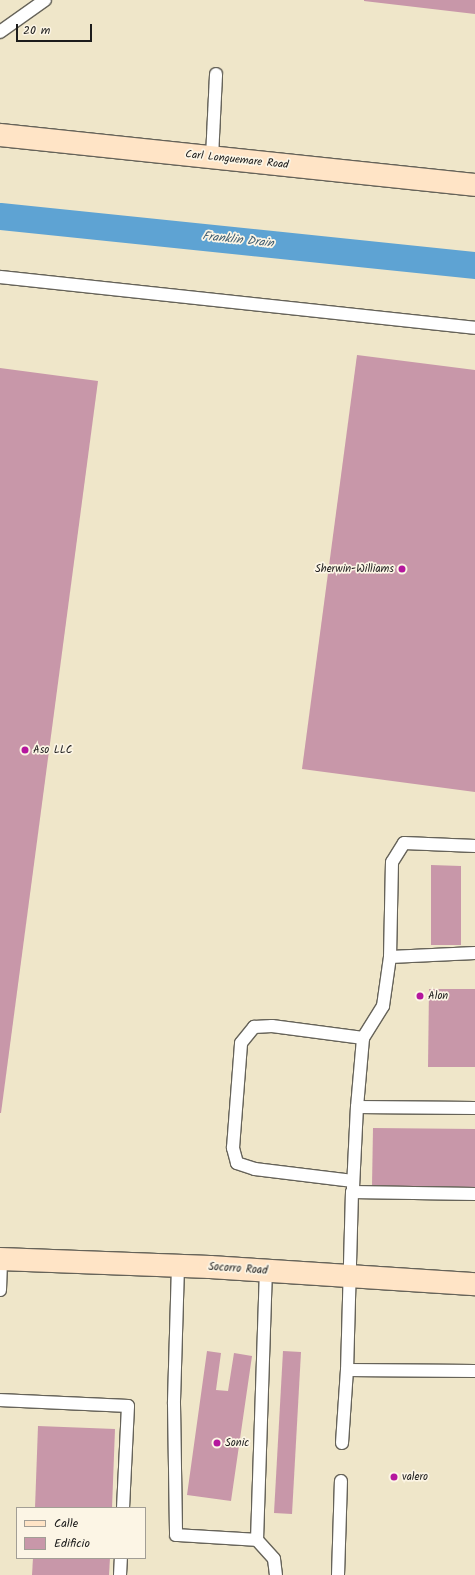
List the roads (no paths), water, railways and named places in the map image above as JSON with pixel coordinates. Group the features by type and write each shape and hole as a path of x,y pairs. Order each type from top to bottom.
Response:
{"main road":[{"name":"Carl Longuemare Road","path":"0,135 475,185"},
{"name":"Socorro Road","path":"1,1259 178,1266 475,1284"}],"lane":[{"path":"0,32 45,0"},
{"path":"212,158 216,74"},
{"path":"0,277 475,328"},
{"path":"342,1444 347,1370 357,1107 363,1038 383,1006 390,957 392,862 404,843 475,846"},
{"path":"390,957 475,953"},
{"path":"363,1038 272,1026 254,1027 241,1043 233,1148 238,1163 255,1169 353,1186 475,1194"},
{"path":"357,1107 475,1108"},
{"path":"0,1290 1,1259"},
{"path":"178,1266 174,1404 176,1534 257,1540"},
{"path":"266,1271 257,1540 274,1559 276,1575"},
{"path":"347,1370 475,1371"},
{"path":"0,1400 128,1406 123,1507"},
{"path":"338,1575 341,1481"},
{"path":"120,1575 121,1559"}],"waterway":[{"name":"Franklin Drain","path":"0,216 475,265"}],"place":[{"name":"Sherwin-Williams","path":"402,569"},
{"name":"Aso LLC","path":"25,750"},
{"name":"Alon","path":"420,996"},
{"name":"Sonic","path":"217,1443"},
{"name":"valero","path":"394,1477"}]}
